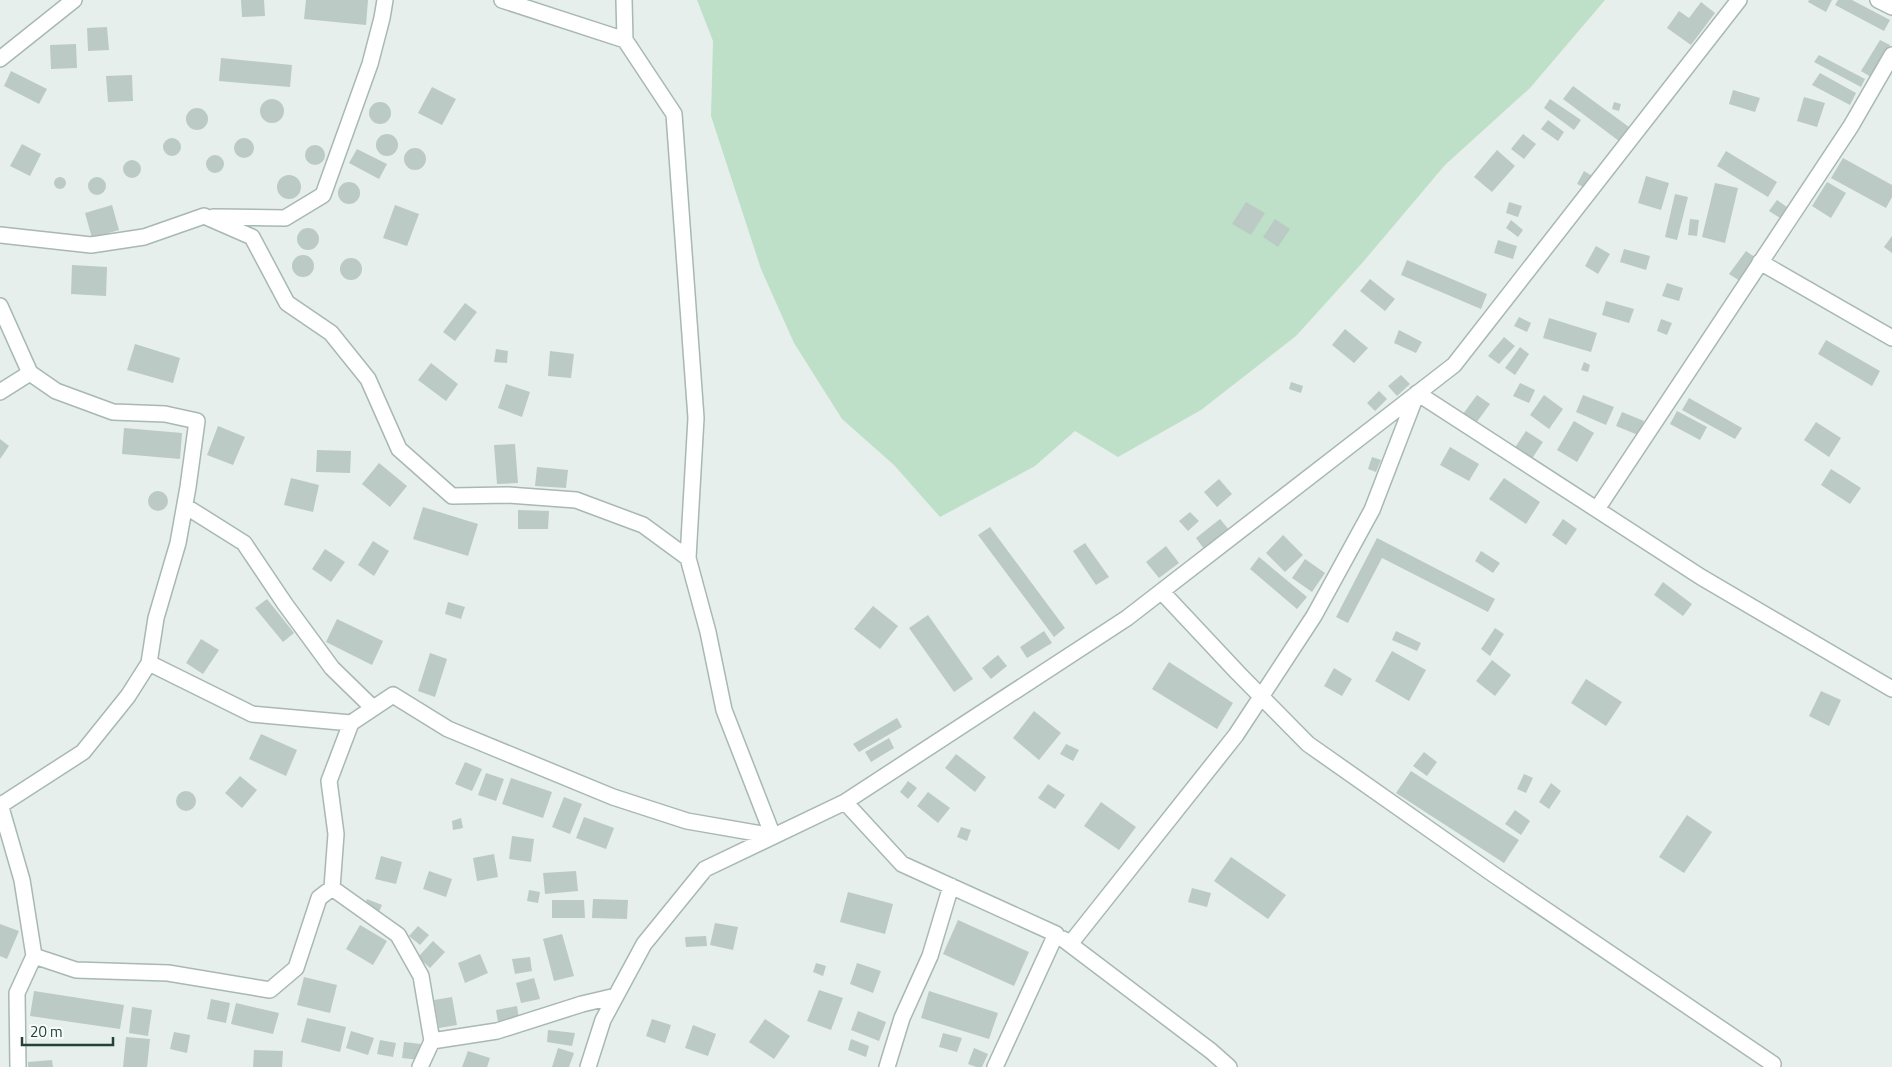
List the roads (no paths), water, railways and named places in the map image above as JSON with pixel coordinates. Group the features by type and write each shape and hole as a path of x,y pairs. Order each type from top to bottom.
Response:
{"street":[{"path":"0,59 74,0"},
{"path":"0,235 92,245 144,237 204,216 285,218 323,195 370,64 385,0"},
{"path":"502,0 626,40"},
{"path":"624,0 626,40 674,114 696,418 688,558 708,632 724,710 773,836"},
{"path":"588,1067 604,1020 644,944 705,869 845,802 1127,618 1454,364 1739,0"},
{"path":"1878,0 1892,7"},
{"path":"1597,509 1689,373 1760,262 1851,126 1892,55"},
{"path":"204,216 252,237 287,303 331,333 368,379 399,449 452,496 508,495 576,500 643,525 688,558"},
{"path":"1760,262 1892,338"},
{"path":"0,306 30,373 56,391 113,412 165,414 197,421 178,543 156,618 149,663 128,696 83,752 0,805 22,880 34,956 17,994 18,1067"},
{"path":"0,392 30,373"},
{"path":"1417,393 1701,577 1892,689"},
{"path":"1070,944 1236,735 1314,616 1372,510 1417,393"},
{"path":"184,506 244,543 332,668 373,708"},
{"path":"1162,592 1308,744 1493,874 1773,1064"},
{"path":"149,663 252,714 351,723"},
{"path":"34,956 76,970 168,973 270,990 296,968 319,898 332,888 336,834 329,781 351,723 393,695 448,729 613,798 688,821 773,836"},
{"path":"845,802 902,864 1056,934 1211,1050 1229,1067"},
{"path":"887,1067 902,1018 930,956 951,886"},
{"path":"332,888 398,935 421,976 432,1040 420,1067"},
{"path":"995,1067 1056,934"},
{"path":"432,1040 497,1031 582,1004 616,996"}]}
